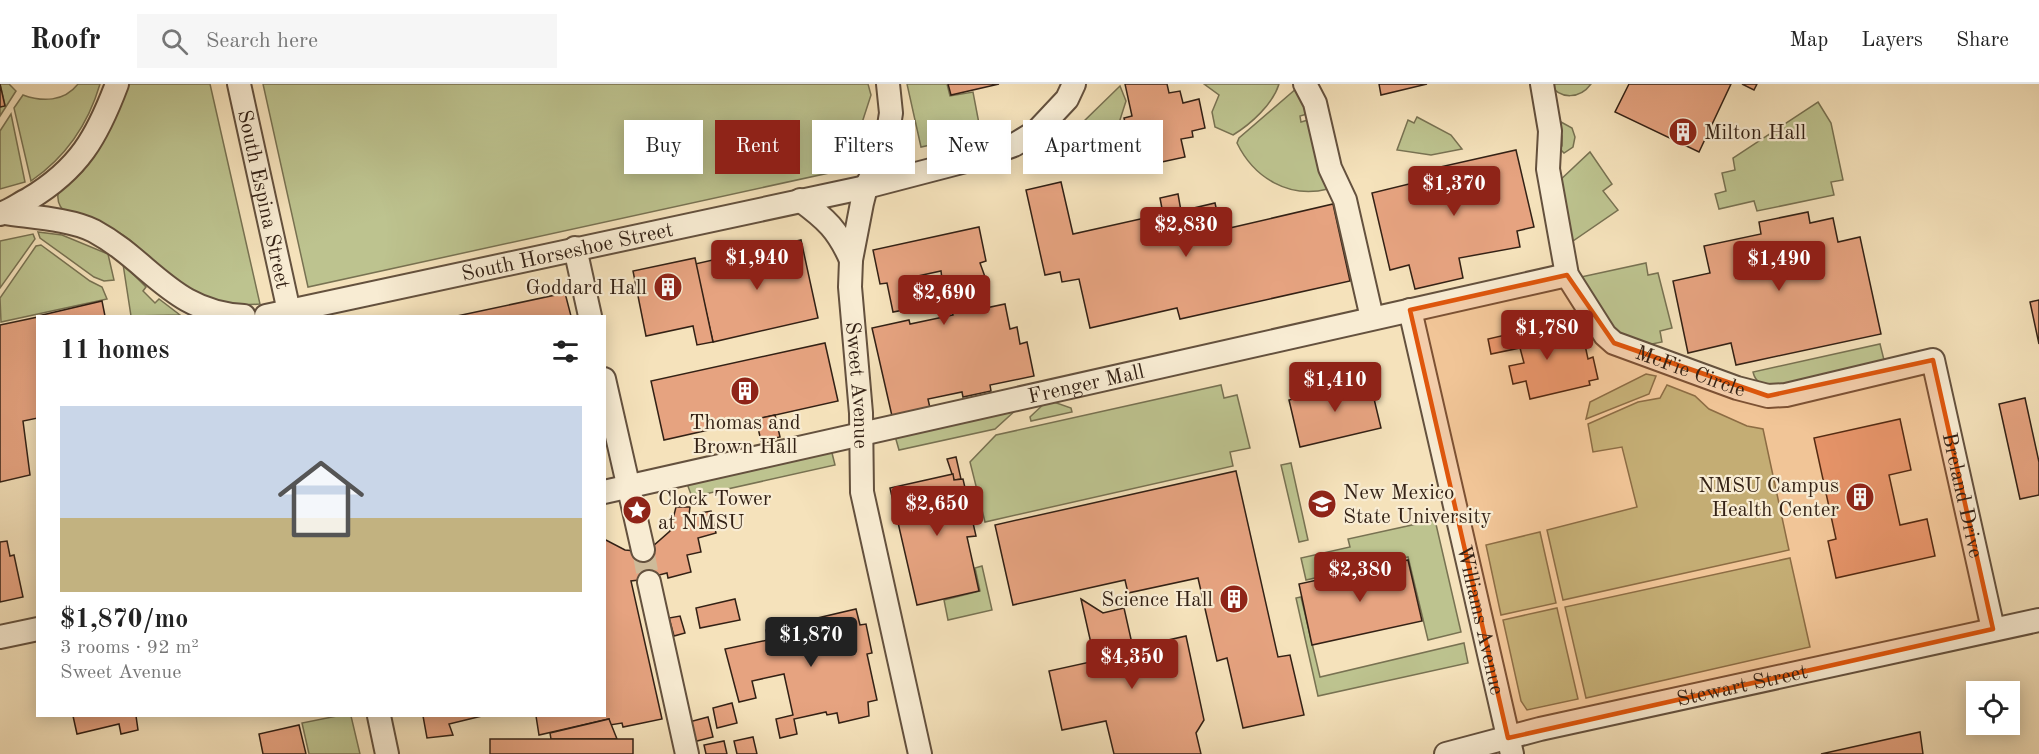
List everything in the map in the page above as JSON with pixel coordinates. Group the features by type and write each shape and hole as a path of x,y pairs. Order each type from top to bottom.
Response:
{"street":[{"path":"2,214 44,190 78,161 104,120 117,84"},
{"name":"South Espina Street","path":"239,84 290,314"},
{"name":"Sweet Avenue","path":"888,84 891,113 888,132 881,158 866,187 850,260 852,328 862,433 862,492 920,754"},
{"name":"South Horseshoe Street","path":"290,314 575,248 866,187 981,157 1014,145 1037,131 1067,99 1074,84"},
{"path":"1305,84 1315,104 1330,168 1345,200 1372,318"},
{"name":"McFie Circle","path":"1542,84 1550,131 1548,169 1567,275 1598,327 1614,343 1737,388 1768,396 1786,395 1933,360"},
{"name":"Sweet Avenue","path":"800,200 826,219 840,236 850,260"},
{"path":"2,214 92,230 129,252 160,283 183,299 222,313 237,315"},
{"path":"575,248 590,315"},
{"name":"Frenger Mall","path":"606,492 1567,275"},
{"name":"Williams Avenue","path":"1410,310 1510,746"},
{"name":"Breland Drive","path":"1933,360 1993,629"},
{"path":"606,389 643,550"},
{"path":"649,582 687,754"},
{"name":"Stewart Street","path":"1446,754 1510,746 1993,629 2039,620"},
{"path":"0,637 36,629"},
{"path":"379,717 387,754"}],"highlighted area":[{"path":"1567,275 1614,343 1768,396 1933,360 1993,629 1508,738 1410,310"}],"green space":[{"path":"0,84 9,84 16,91 0,116 0,107 5,105"},
{"path":"78,84 100,84 89,113 65,151 44,172 31,181 14,108 23,95 38,99 52,99 66,94"},
{"path":"124,84 210,84 260,304 228,304 197,296 174,281 125,237 114,230 69,215 63,210 58,194 82,172 97,152"},
{"path":"263,84 868,84 871,95 863,120 812,120 812,174 824,174 308,287"},
{"path":"907,84 947,84 950,96 973,92 978,120 927,120 927,146 921,147"},
{"path":"1204,84 1279,84 1272,99 1260,113 1233,135 1215,127 1212,112 1219,95"},
{"path":"1550,84 1591,84 1581,93 1570,96 1559,93"},
{"path":"1120,86 1126,101 1120,120 1085,120"},
{"path":"1297,88 1307,114 1300,116 1301,122 1308,120 1328,189 1300,191 1274,183 1253,166 1237,143 1239,138"},
{"path":"1818,102 1831,123 1843,180 1831,182 1834,195 1757,211 1754,201 1719,209 1715,194 1726,191 1722,173 1735,170 1733,158"},
{"path":"11,114 25,182 0,189 0,131"},
{"path":"1417,117 1451,135 1462,149 1431,155 1397,150 1408,120 1414,123"},
{"path":"1561,122 1572,128 1575,137 1573,147 1564,153 1558,147 1562,146 1562,136 1559,136"},
{"path":"1590,152 1612,184 1603,191 1618,210 1570,243 1557,183"},
{"path":"38,232 62,235 108,254 114,280 104,281 94,277 40,238"},
{"path":"33,234 35,239 0,288 0,241"},
{"path":"41,245 90,281 102,287 107,299 1,322 0,298 36,246"},
{"path":"1646,263 1648,275 1658,273 1672,328 1660,331 1662,342 1647,345 1616,335 1581,277"},
{"path":"123,264 146,287 143,291 155,303 159,299 180,315 131,315"},
{"path":"1880,344 1884,360 1776,387 1759,382 1753,372"},
{"path":"1646,374 1656,376 1649,394 1586,419 1590,402"},
{"path":"1221,385 1224,398 1237,395 1250,448 1230,452 1233,466 985,522 970,462 996,435"},
{"path":"1667,385 1695,396 1709,409 1747,426 1763,429 1789,550 1563,600 1547,530 1637,507 1622,447 1593,452 1588,424 1638,402 1660,398"},
{"path":"1048,400 1071,408 1072,412 1031,421 1030,417"},
{"path":"1017,409 995,429 899,450 895,436"},
{"path":"831,449 835,465 692,497 686,481"},
{"path":"1291,463 1308,540 1299,542 1281,465"},
{"path":"1435,520 1461,632 1428,640 1408,557 1306,580 1301,558 1350,547 1348,539"},
{"path":"1540,532 1556,603 1501,615 1486,545"},
{"path":"1790,558 1810,647 1586,698 1565,607"},
{"path":"982,566 992,610 948,620 944,600 980,591 975,568"},
{"path":"1301,597 1320,677 1464,643 1468,663 1318,696 1296,598"},
{"path":"1557,608 1578,699 1527,710 1521,701 1503,620"},
{"path":"332,717 351,717 360,754 309,754 302,723"}],"building":[{"path":"0,84 5,106 0,107"},
{"path":"948,84 999,84 951,95"},
{"path":"1125,84 1167,84 1169,93 1180,91 1183,103 1199,99 1205,128 1192,131 1193,137 1181,139 1185,157 1163,162 1163,120 1124,120 1124,118 1132,116"},
{"path":"1379,84 1427,84 1381,95"},
{"name":"Milton Hall","path":"1629,84 1731,84 1699,152 1615,112"},
{"name":"Milton Hall","path":"1742,84 1757,84 1754,90"},
{"path":"1516,150 1534,227 1517,231 1520,247 1459,258 1463,278 1415,289 1409,265 1390,270 1372,193 1442,176 1440,167"},
{"path":"1061,182 1073,234 1163,214 1160,198 1178,194 1181,211 1215,203 1221,230 1333,204 1350,281 1180,319 1177,308 1090,328 1079,279 1062,282 1060,272 1045,275 1026,190"},
{"path":"1808,212 1810,223 1833,218 1838,242 1860,237 1881,334 1736,365 1731,343 1688,353 1673,281 1710,273 1704,246 1761,234 1759,222"},
{"path":"979,227 986,261 980,263 989,288 988,293 963,298 964,306 974,303 976,310 1005,304 1010,329 1017,327 1020,344 1027,342 1034,376 990,385 991,391 963,397 962,392 928,399 930,408 892,416 872,328 909,320 910,324 953,315 948,295 944,296 941,271 913,277 919,307 893,312 887,283 880,284 873,250"},
{"path":"801,240 818,318 713,342 695,264"},
{"name":"Goddard Hall","path":"695,258 713,342 697,345 693,326 646,336 633,271"},
{"path":"565,293 571,315 462,315"},
{"path":"2039,300 2039,344 2030,302"},
{"path":"102,301 105,315 42,315"},
{"path":"36,317 36,418 23,421 30,475 0,482 0,325"},
{"path":"1558,323 1561,338 1573,335 1576,347 1585,345 1588,359 1593,357 1598,379 1589,381 1590,385 1530,399 1526,381 1513,384 1509,366 1524,363 1520,348 1491,354 1488,339"},
{"name":"Thomas and Brown Hall","path":"825,343 838,401 664,440 651,381"},
{"path":"1336,382 1337,386 1345,385 1346,387 1370,382 1381,428 1300,447 1289,400 1312,395 1311,392 1319,390 1319,386"},
{"path":"2025,398 2039,462 2039,495 2020,499 1999,404"},
{"path":"775,415 780,437 761,441 756,419"},
{"name":"NMSU Campus Health Center","path":"1900,419 1911,470 1889,475 1900,525 1927,519 1935,556 1836,578 1828,541 1836,539 1814,438"},
{"path":"956,457 961,479 954,480 947,459"},
{"name":"Science Hall","path":"1236,471 1278,657 1290,655 1304,715 1243,728 1227,658 1217,661 1198,578 1128,593 1125,580 1013,605 995,525"},
{"path":"953,474 954,480 963,479 976,536 967,537 979,591 917,605 890,488"},
{"path":"676,507 690,507 689,515 711,511 716,533 698,538 701,552 687,555 691,572 668,578 667,573 659,575 660,579 639,584 639,580 631,581 662,719 623,727 622,723 610,725 609,719 539,735 536,717 606,717 606,540 625,550 636,551 653,546 670,531"},
{"path":"7,541 10,556 14,555 23,597 0,602 0,542"},
{"path":"1408,560 1422,621 1312,645 1299,584"},
{"path":"735,599 740,620 700,628 696,608"},
{"path":"1081,599 1103,613 1124,608 1133,648 1186,636 1204,720 1196,733 1201,754 1114,754 1106,721 1062,730 1049,671 1095,661"},
{"path":"856,609 860,625 866,624 872,653 867,654 877,700 868,702 869,716 839,723 837,713 827,715 826,712 794,719 797,734 780,738 776,719 793,715 784,674 752,681 756,698 739,702 725,649 768,640 766,630"},
{"path":"680,616 685,633 674,636 669,618"},
{"path":"732,703 737,723 717,728 713,708"},
{"path":"73,717 136,717 138,730 121,734 119,724 77,734"},
{"path":"423,717 478,717 449,724 453,735 427,738"},
{"path":"708,717 713,737 693,742 689,722"},
{"path":"609,719 617,739 551,739 550,733"},
{"path":"299,725 306,754 263,754 259,734"},
{"path":"1920,732 1923,754 1821,754"},
{"path":"753,737 757,754 737,754 734,741"},
{"path":"490,739 633,739 633,754 490,754"},
{"path":"724,741 727,754 706,754 704,745"}],"tunnel":[{"path":"643,550 649,582"}],"place":[{"name":"Milton Hall","path":"1683,132"},
{"name":"Goddard Hall","path":"668,287"},
{"name":"Thomas and Brown Hall","path":"745,391"},
{"name":"NMSU Campus Health Center","path":"1860,497"},
{"name":"New Mexico State University","path":"1322,504"},
{"name":"Clock Tower at NMSU","path":"637,510"},
{"name":"Science Hall","path":"1234,599"}]}
